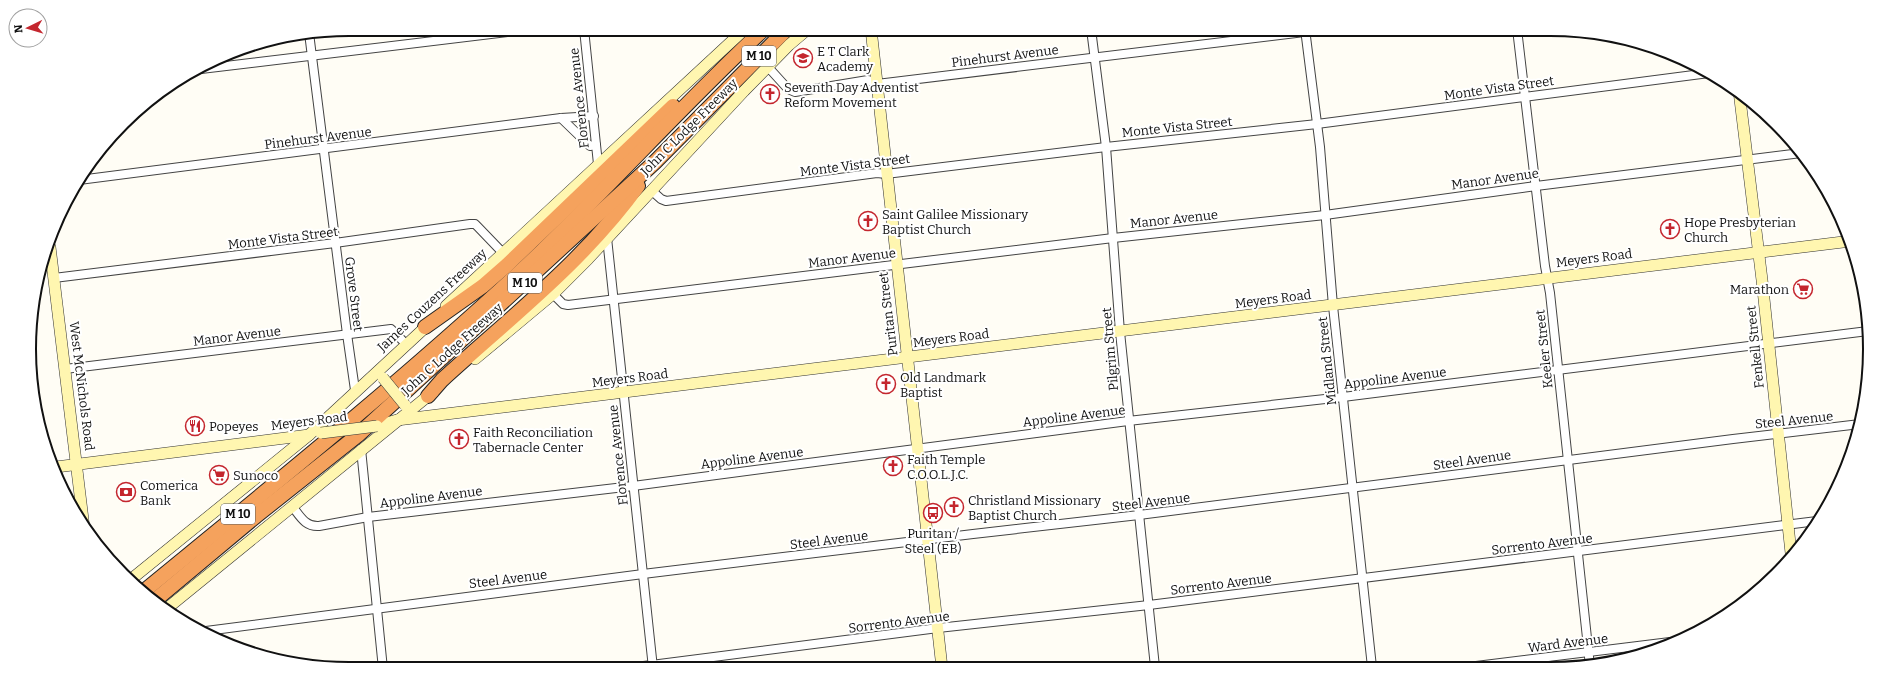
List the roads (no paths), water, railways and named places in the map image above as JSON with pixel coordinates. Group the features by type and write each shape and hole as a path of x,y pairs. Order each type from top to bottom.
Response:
{"highway":[{"name":"John C Lodge Freeway","path":"147,588 334,436 521,270 616,178 718,73 757,36"},
{"name":"John C Lodge Freeway","path":"158,597 256,516 358,435 655,162 780,36"},
{"path":"425,328 483,286 507,265 684,96 699,83 718,73"},
{"path":"428,396 442,380 546,288 579,255 625,204 655,162"}],"street":[{"path":"209,69 476,36"},
{"name":"Florence Avenue","path":"585,36 598,164"},
{"name":"James Couzens Freeway","path":"135,576 309,435 355,390 380,375 406,344 425,328 734,36"},
{"path":"170,606 396,420 407,407 428,396 490,347 553,294 768,67 801,36"},
{"name":"Puritan Street","path":"871,36 941,662"},
{"name":"Pilgrim Street","path":"1092,36 1106,146 1128,421 1155,662"},
{"name":"Pinehurst Avenue","path":"768,67 792,91 868,80 877,84 1259,36"},
{"name":"Midland Street","path":"1307,36 1317,124 1333,306 1371,662"},
{"name":"Keeler Street","path":"1518,36 1548,278 1589,659"},
{"name":"Grove Street","path":"310,39 355,390"},
{"name":"Monte Vista Street","path":"652,190 661,199 666,201 878,173 886,174 1106,146 1317,124 1699,74"},
{"name":"Fenkell Street","path":"1739,100 1769,343 1792,548"},
{"name":"Pinehurst Avenue","path":"86,179 324,150 561,118 594,116"},
{"path":"561,118 590,146 596,145"},
{"name":"Manor Avenue","path":"553,294 563,304 568,305 1113,238 1325,215 1536,186 1794,154"},
{"name":"Monte Vista Street","path":"54,278 335,244 475,224 503,253"},
{"name":"Florence Avenue","path":"607,238 652,662"},
{"name":"Meyers Road","path":"59,467 377,426 396,420 1333,306 1758,251 1844,242"},
{"name":"West McNichols Road","path":"51,255 82,513"},
{"name":"Manor Avenue","path":"65,369 391,329 406,344"},
{"name":"Appoline Avenue","path":"292,506 306,524 312,526 368,517 633,486 1128,421 1343,397 1862,332"},
{"path":"380,375 407,407"},
{"name":"Steel Avenue","path":"212,630 643,574 1139,515 1853,425"},
{"path":"361,449 382,662"},
{"name":"Sorrento Avenue","path":"690,662 938,628 1149,605 1811,522"},
{"name":"Ward Avenue","path":"1505,662 1653,644"}],"place":[{"name":"E T Clark Academy","path":"803,58"},
{"name":"Seventh Day Adventist Reform Movement","path":"770,94"},
{"name":"Saint Galilee Missionary Baptist Church","path":"868,221"},
{"name":"Hope Presbyterian Church","path":"1670,229"},
{"name":"Marathon","path":"1803,289"},
{"name":"Old Landmark Baptist","path":"886,384"},
{"name":"Popeyes","path":"195,426"},
{"name":"Faith Reconciliation Tabernacle Center","path":"459,439"},
{"name":"Faith Temple C.O.O.L.J.C.","path":"893,466"},
{"name":"Sunoco","path":"219,475"},
{"name":"Comerica Bank","path":"126,492"},
{"name":"Christland Missionary Baptist Church","path":"954,507"},
{"name":"Puritan / Steel (EB)","path":"933,513"}]}
